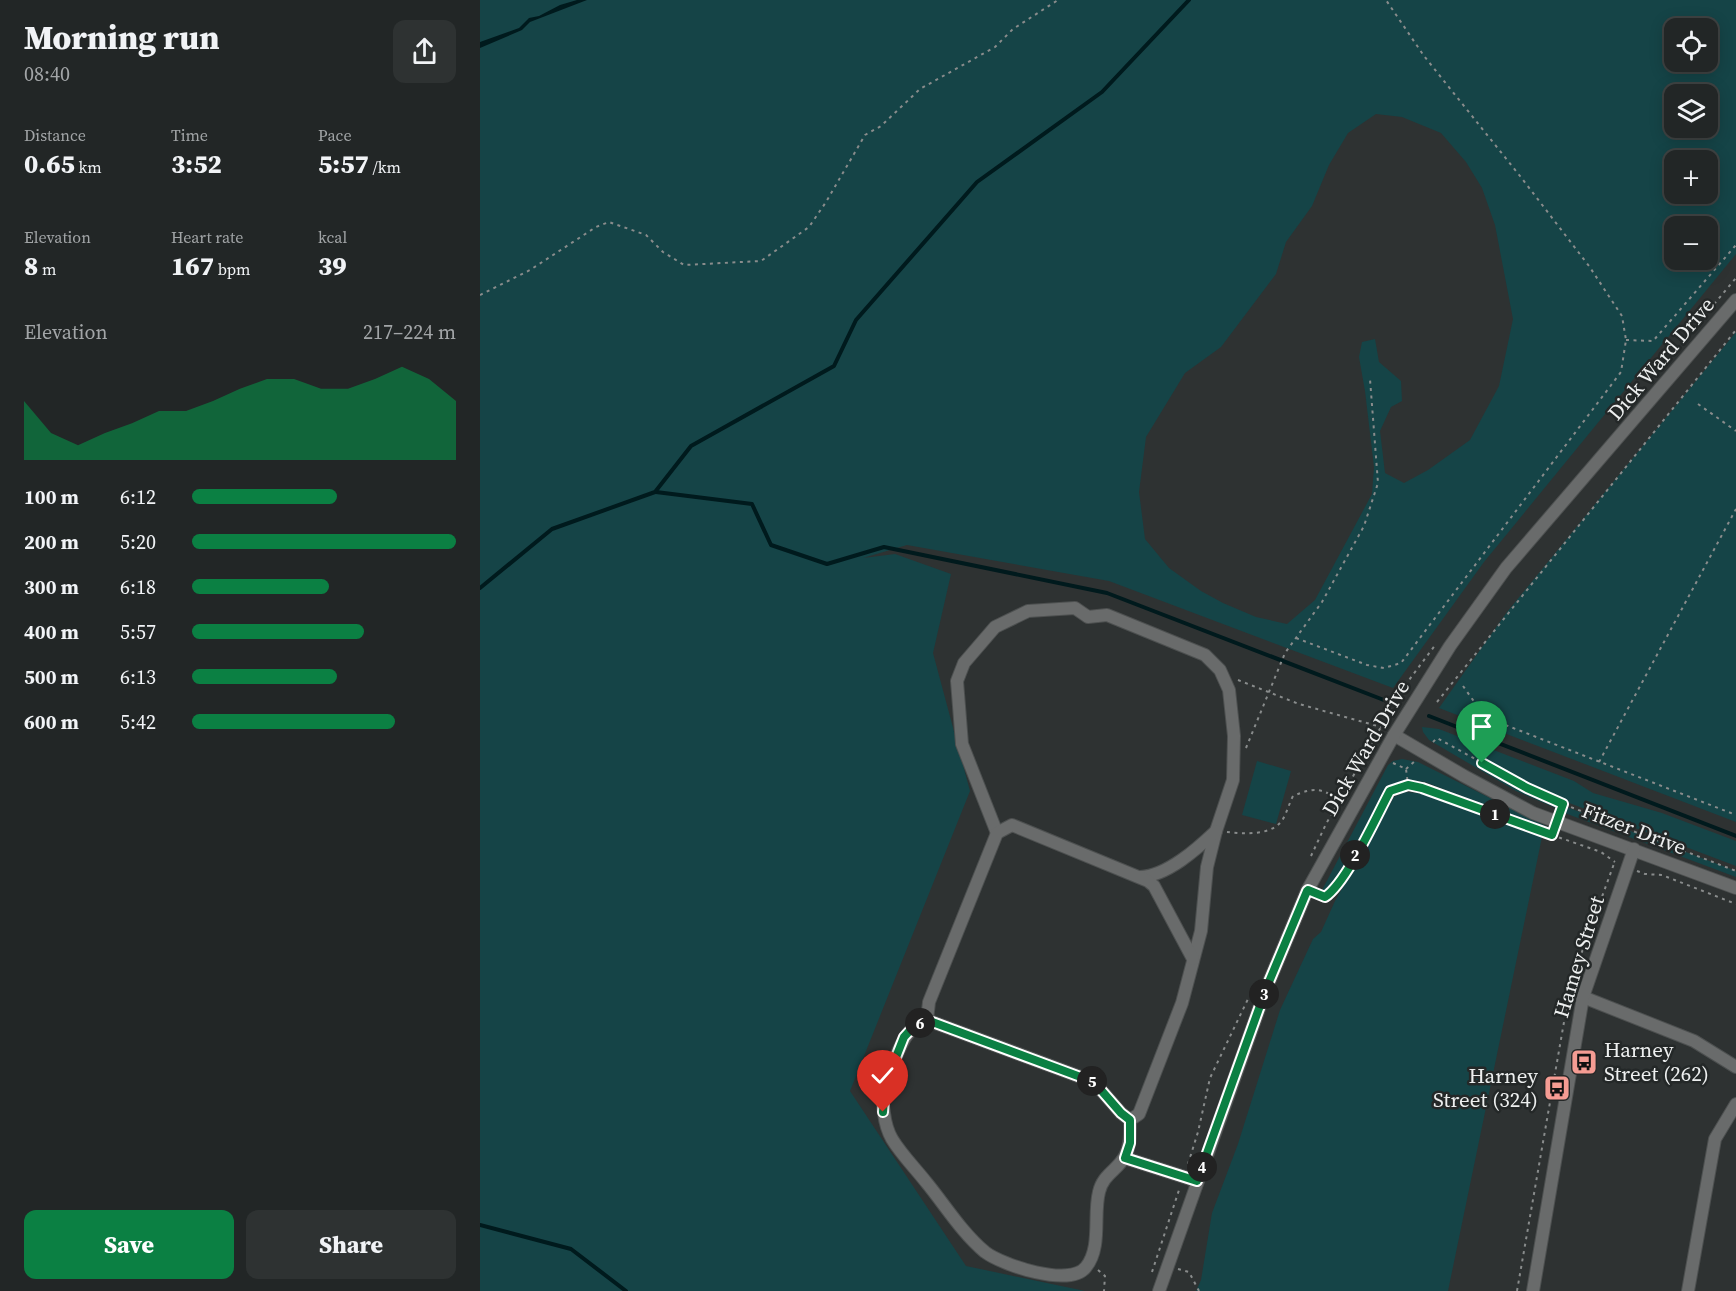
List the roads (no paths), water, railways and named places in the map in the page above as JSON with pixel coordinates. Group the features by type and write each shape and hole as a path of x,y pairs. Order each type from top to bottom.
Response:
{"street":[{"name":"Dick Ward Drive","path":"1159,1291 1266,989 1308,890 1394,735 1450,646 1506,568 1736,300"},
{"path":"997,833 962,744 957,681 964,663 995,627 1028,611 1075,608 1088,616 1107,615 1205,655 1213,661 1229,690 1234,736 1233,780 1216,831 1208,867 1201,931 1182,1003 1139,1114 1130,1120"},
{"name":"Fitzer Drive","path":"1394,735 1473,782 1533,813 1736,888"},
{"path":"927,1020 928,1002 997,833 1012,825 1140,877 1154,886 1193,958"},
{"path":"1140,877 1157,874 1174,864 1216,831"},
{"name":"Hamey Street","path":"1533,1291 1583,997 1634,849"},
{"path":"1583,997 1694,1041 1736,1067"},
{"path":"927,1020 1094,1082 1130,1120 1130,1143 1125,1158 1108,1173 1098,1194 1095,1247 1089,1263 1081,1272 1073,1276 1053,1276 995,1258 971,1237 892,1138 883,1112 885,1085 904,1037 916,1024 927,1020"},
{"path":"1688,1291 1715,1139 1736,1104"},
{"path":"1125,1158 1197,1181"}],"waterway":[{"path":"480,588 552,529 655,492 691,446 834,366 856,320 977,182 1102,92 1189,0"},
{"path":"656,492 752,504 771,545 827,564 884,547 1107,593 1389,702"},
{"path":"1429,716 1736,836"},
{"path":"480,1225 571,1249 626,1291"}],"place":[{"name":"Harney Street (262)","path":"1584,1062"},
{"name":"Harney Street (324)","path":"1557,1088"}]}
